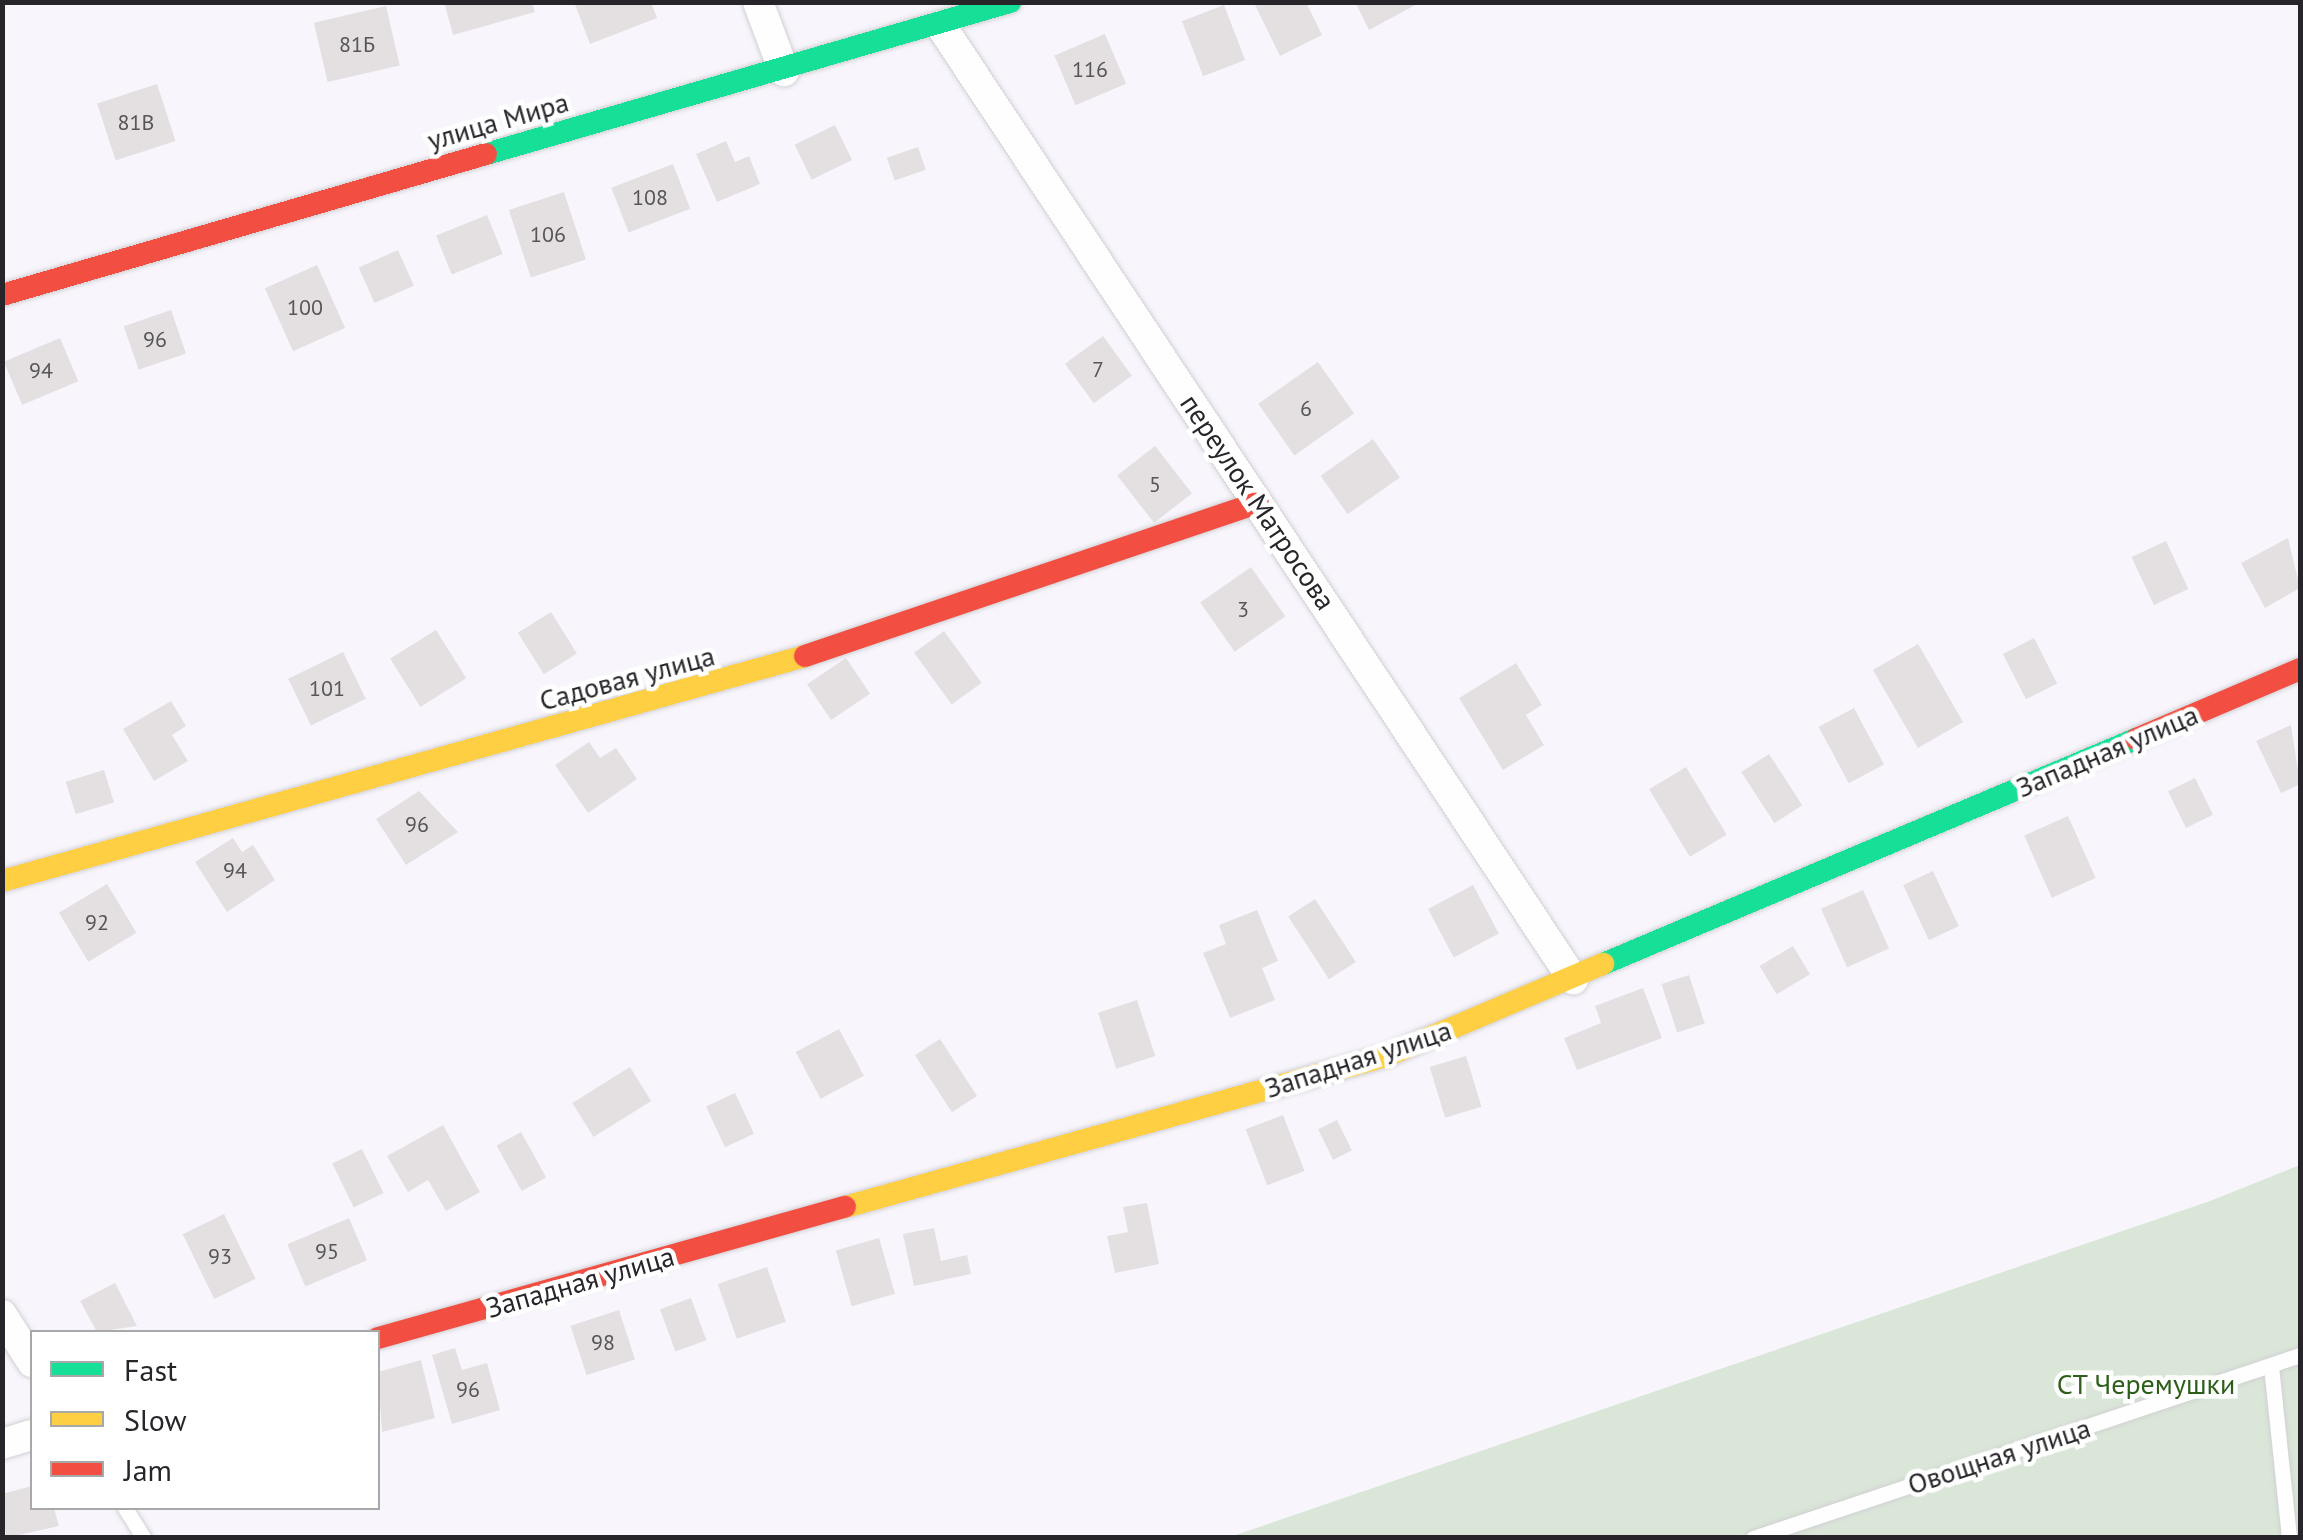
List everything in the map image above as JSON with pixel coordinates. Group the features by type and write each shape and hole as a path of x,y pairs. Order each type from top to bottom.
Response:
{"street":[{"path":"758,2 784,71"},
{"name":"улица Мира","path":"2,295 941,26 1010,2"},
{"name":"переулок Матросова","path":"941,26 1574,979"},
{"name":"Садовая улица","path":"2,881 736,678 1258,503"},
{"name":"Западная улица","path":"380,1337 1386,1056 2300,669"},
{"path":"2,1315 30,1359"},
{"path":"2,1444 30,1437"}],"lane":[{"name":"Овощная улица","path":"1753,1538 2300,1355"},
{"path":"2272,1366 2289,1538"},
{"path":"126,1510 144,1538"}],"green space":[{"name":"СТ Черемушки","path":"2300,1165 2300,1537 1227,1538 2210,1201"}],"building":[{"path":"444,2 532,2 535,12 453,35"},
{"path":"574,2 651,2 657,18 590,44"},
{"path":"1306,2 1322,35 1280,56 1255,5"},
{"path":"1355,2 1421,2 1369,30"},
{"path":"1224,5 1245,60 1203,76 1182,21"},
{"path":"386,6 400,65 328,82 314,23"},
{"path":"1105,34 1126,84 1075,105 1054,55"},
{"path":"157,84 176,141 116,161 97,103"},
{"path":"835,125 852,160 812,180 795,145"},
{"path":"726,141 735,162 749,156 760,184 717,202 696,154"},
{"path":"918,147 926,170 895,180 887,158"},
{"path":"673,164 690,209 629,232 611,188"},
{"path":"564,192 586,260 531,277 509,210"},
{"path":"487,215 503,254 452,275 436,236"},
{"path":"398,250 414,286 375,303 359,267"},
{"path":"317,265 345,328 293,351 265,288"},
{"path":"171,310 186,353 139,370 124,326"},
{"path":"1103,336 1132,376 1094,403 1065,364"},
{"path":"60,338 78,381 22,405 4,362"},
{"path":"1318,362 1354,414 1294,455 1258,404"},
{"path":"1373,439 1400,478 1348,514 1321,476"},
{"path":"1155,446 1192,493 1154,523 1117,476"},
{"path":"2288,538 2300,588 2265,608 2241,563"},
{"path":"2166,541 2188,589 2154,605 2132,557"},
{"path":"1251,567 1285,616 1235,652 1200,603"},
{"path":"551,612 577,654 544,674 518,633"},
{"path":"436,630 466,678 420,707 390,659"},
{"path":"944,631 982,683 952,705 914,653"},
{"path":"2034,638 2057,683 2026,699 2003,654"},
{"path":"1918,644 1963,722 1918,748 1873,670"},
{"path":"343,652 366,699 311,725 288,679"},
{"path":"846,658 870,694 831,720 807,684"},
{"path":"1516,663 1542,705 1526,715 1544,745 1503,770 1459,698"},
{"path":"171,701 186,726 172,735 188,761 154,781 123,729"},
{"path":"1854,708 1884,765 1849,783 1819,727"},
{"path":"2291,725 2300,784 2281,793 2256,741"},
{"path":"589,742 600,758 616,748 637,779 588,813 555,765"},
{"path":"1769,754 1802,805 1775,823 1741,772"},
{"path":"1686,767 1727,835 1690,857 1649,789"},
{"path":"104,770 114,803 76,814 66,782"},
{"path":"2195,778 2213,815 2186,828 2168,791"},
{"path":"419,791 458,832 406,865 376,819"},
{"path":"2068,816 2096,878 2052,898 2024,836"},
{"path":"233,838 242,852 253,845 275,880 227,912 195,862"},
{"path":"1933,871 1959,926 1929,940 1903,885"},
{"path":"107,884 136,933 88,962 59,913"},
{"path":"1473,885 1499,934 1454,958 1428,909"},
{"path":"1863,890 1889,948 1847,967 1821,909"},
{"path":"1315,899 1356,962 1329,979 1288,916"},
{"path":"1257,910 1278,961 1262,968 1275,1000 1230,1018 1203,953 1226,944 1219,925"},
{"path":"1793,946 1810,974 1777,994 1760,966"},
{"path":"1689,975 1705,1024 1677,1032 1661,984"},
{"path":"1643,988 1662,1038 1577,1070 1564,1038 1601,1023 1595,1006"},
{"path":"1137,1000 1155,1056 1116,1069 1098,1013"},
{"path":"839,1029 864,1076 821,1099 796,1052"},
{"path":"940,1039 977,1096 952,1112 915,1055"},
{"path":"1466,1056 1481,1107 1445,1118 1430,1067"},
{"path":"630,1067 651,1101 594,1137 572,1103"},
{"path":"735,1093 754,1134 725,1147 706,1107"},
{"path":"1283,1115 1305,1171 1267,1185 1246,1129"},
{"path":"1337,1120 1352,1151 1333,1160 1318,1129"},
{"path":"443,1125 480,1192 446,1211 428,1180 408,1192 387,1156"},
{"path":"521,1132 546,1177 522,1191 497,1146"},
{"path":"362,1149 383,1193 354,1208 332,1163"},
{"path":"1147,1203 1159,1264 1115,1273 1107,1236 1128,1232 1123,1207"},
{"path":"224,1214 256,1279 214,1299 183,1234"},
{"path":"349,1218 367,1260 305,1287 287,1244"},
{"path":"934,1228 941,1261 967,1255 971,1274 914,1286 903,1234"},
{"path":"879,1238 895,1294 852,1306 836,1250"},
{"path":"767,1267 786,1322 737,1339 718,1284"},
{"path":"115,1283 137,1326 96,1330 80,1301"},
{"path":"691,1298 706,1340 675,1352 660,1309"},
{"path":"619,1310 635,1359 587,1375 570,1326"},
{"path":"455,1348 462,1370 487,1363 500,1410 452,1424 432,1355"},
{"path":"421,1360 435,1418 382,1432 380,1371"},
{"path":"30,1487 30,1510 55,1510 59,1526 6,1538 2,1494"}],"traffic: fast":[{"path":"486,154 1010,2"},
{"path":"1603,964 2136,739"}],"traffic: slow":[{"path":"2,881 805,656"},
{"path":"845,1207 1386,1056 1603,964"}],"traffic: jam":[{"path":"2,295 486,154"},
{"path":"805,656 1258,503"},
{"path":"2136,739 2300,669"},
{"path":"380,1337 845,1207"}]}
